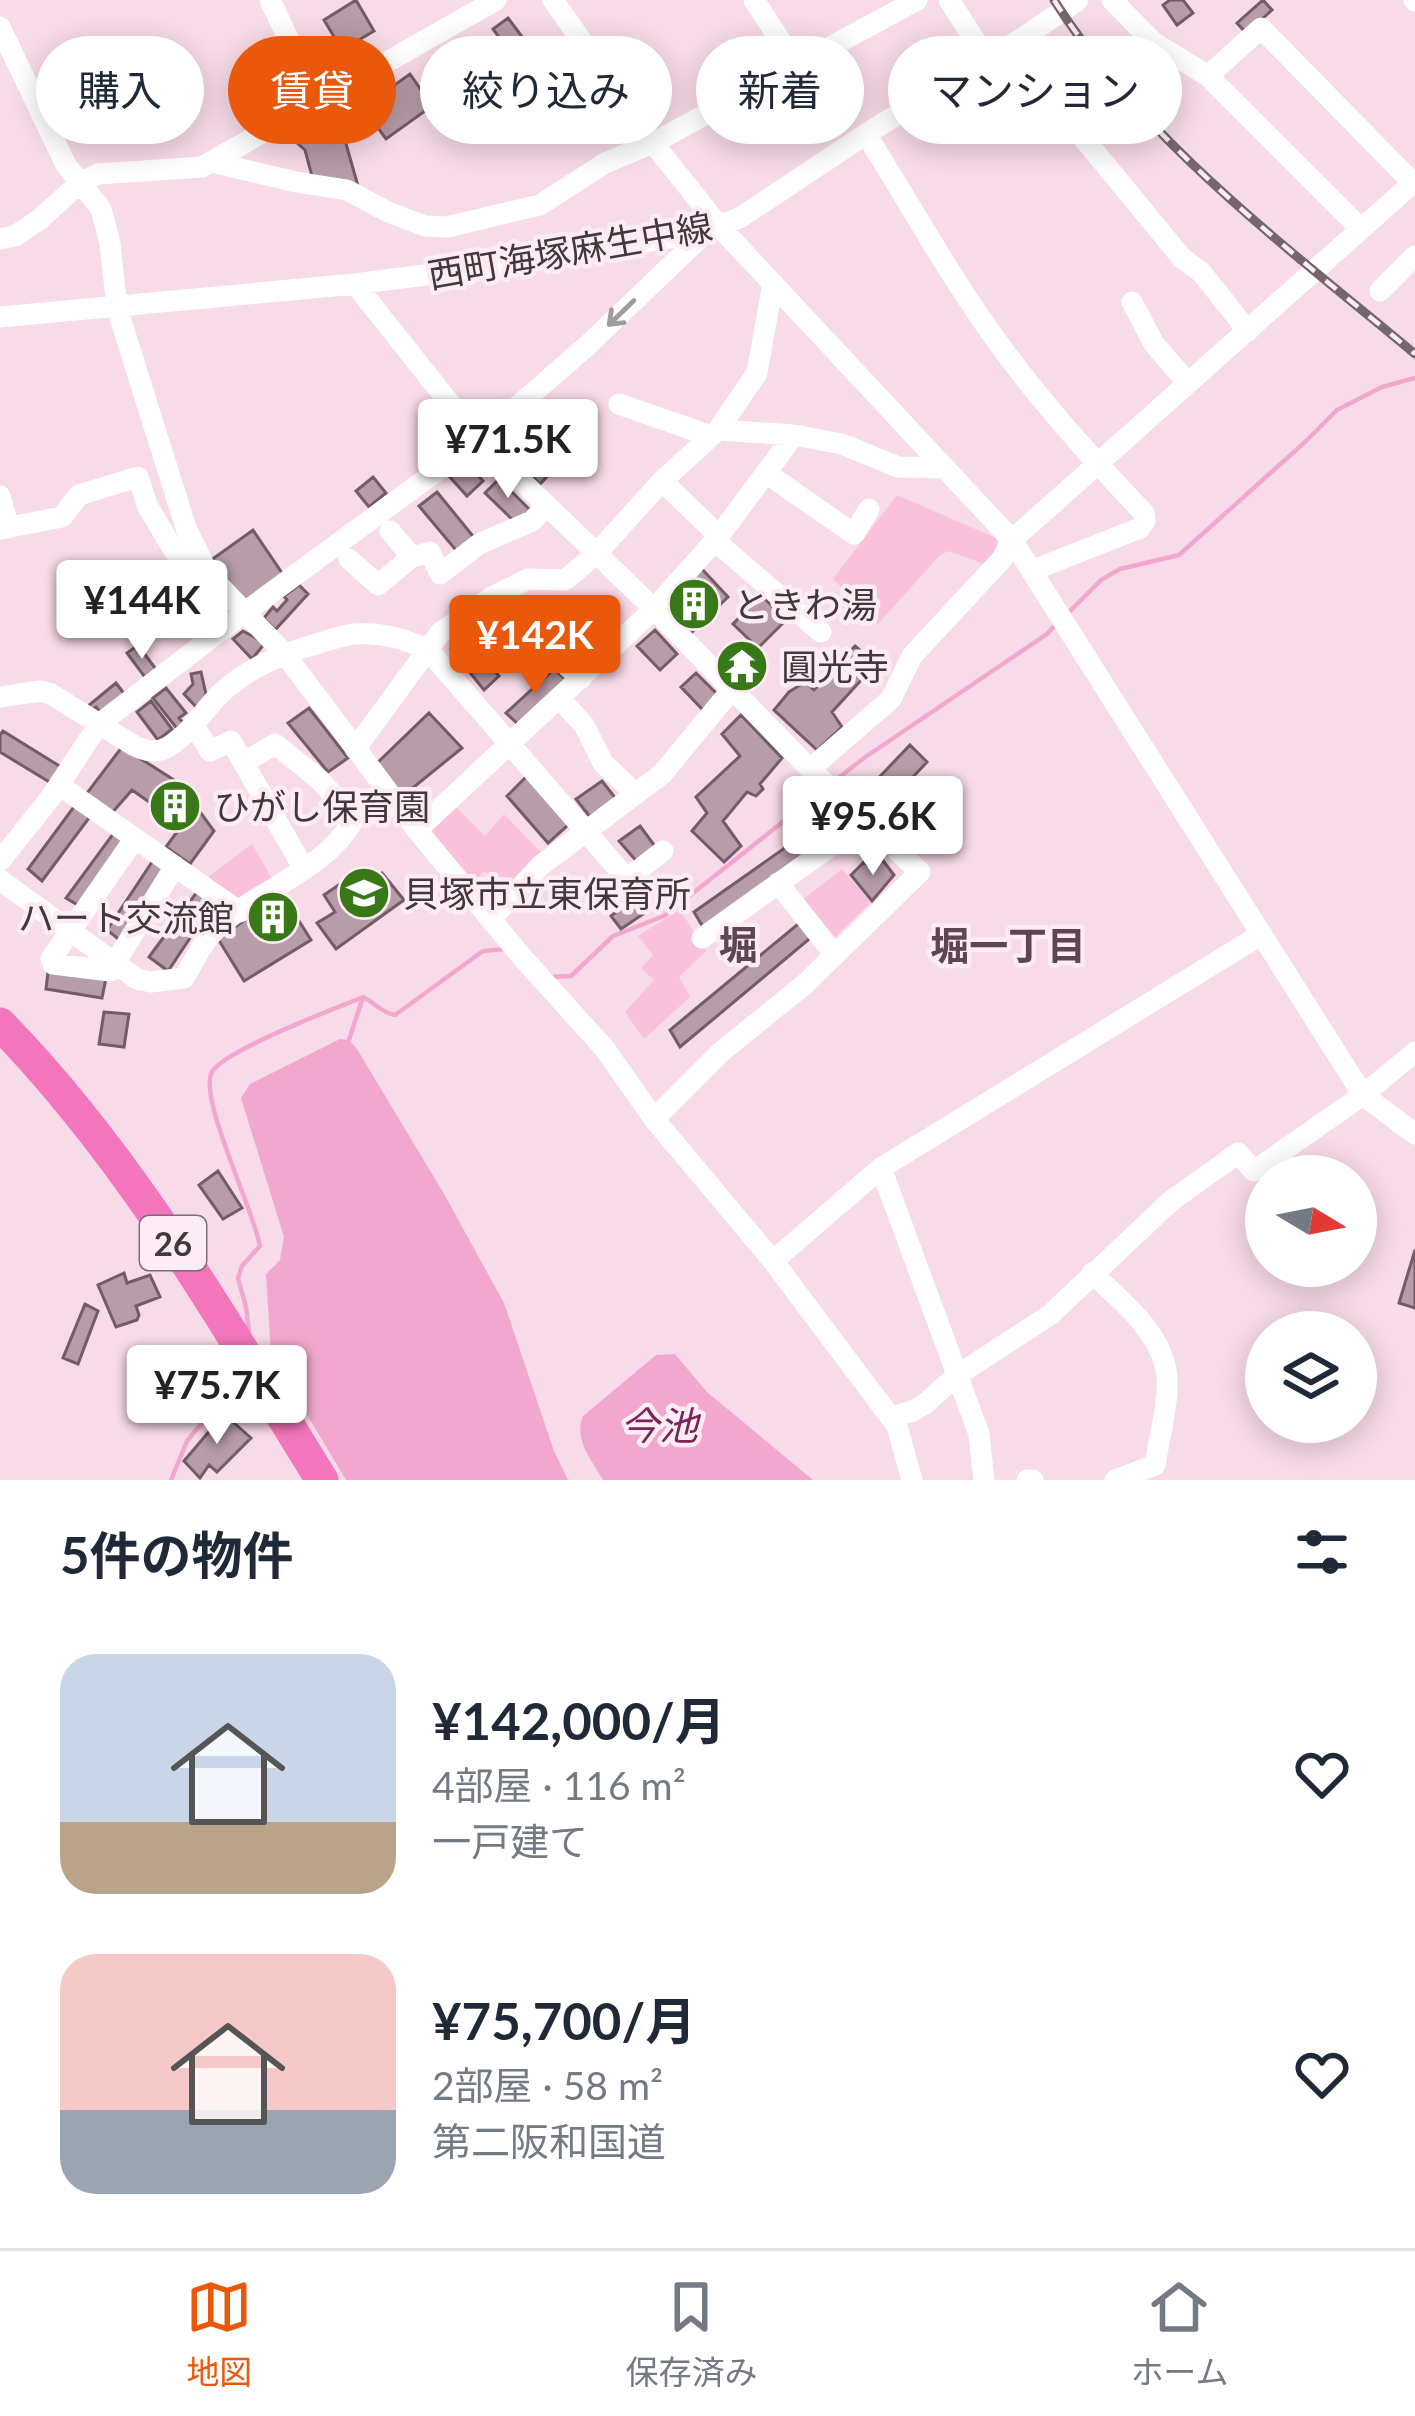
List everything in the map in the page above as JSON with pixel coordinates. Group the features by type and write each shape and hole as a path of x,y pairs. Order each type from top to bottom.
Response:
{"highway":[{"name":"26","path":"0,1024 61,1089 131,1180 322,1480"},
{"name":"26","path":"0,1054 122,1206 297,1480"}],"street":[{"path":"270,0 287,36"},
{"path":"396,57 496,0"},
{"path":"553,0 578,36"},
{"path":"754,0 777,36"},
{"path":"851,36 916,0"},
{"path":"949,0 972,36"},
{"name":"西町海塚麻生中線","path":"1027,35 1078,0"},
{"path":"1112,0 1153,42 1208,76 1361,229"},
{"path":"0,26 66,165 101,209 117,308 194,547 208,575 284,653 417,830 604,1049 654,1118 772,1261 897,1426 912,1480"},
{"path":"810,769 892,699 912,656 1002,559 1012,540 1361,229 1412,191 1261,28 1208,76"},
{"path":"1027,35 1075,128 1248,332"},
{"name":"西町海塚麻生中線","path":"0,317 503,266 713,230 741,217 888,120"},
{"path":"866,134 1005,353 1144,513 1140,528 1031,571"},
{"path":"0,239 15,236 81,182 98,174 202,167 243,144"},
{"path":"212,161 347,190 425,226 447,227 540,205 604,163 650,144"},
{"path":"653,144 713,230 773,284 1012,540 1363,1095 1415,1134"},
{"path":"0,861 99,724 479,440 713,230"},
{"path":"1380,290 1415,256"},
{"path":"355,284 479,440 920,872 805,984 721,1052 654,1118"},
{"path":"355,748 440,633 528,579 565,580 715,433 757,373 773,284"},
{"path":"1132,302 1154,344 1187,382"},
{"path":"619,404 715,433 794,435 842,443 898,467 946,468"},
{"path":"417,830 654,609 716,538 794,435"},
{"path":"766,473 854,535 869,509"},
{"path":"0,496 4,528 62,517 79,495 138,477 148,507 175,552 194,547"},
{"path":"662,481 716,538 820,632"},
{"path":"350,559 378,584 412,557 430,552 440,574 479,544 532,520 546,506"},
{"path":"390,531 412,557"},
{"path":"492,597 581,679"},
{"path":"0,697 51,694 145,751 157,752 170,746 243,675 284,653 352,634 396,638 428,650 627,879 663,851"},
{"path":"492,918 540,866 662,774 733,688"},
{"path":"560,699 584,725 603,763 636,794"},
{"path":"193,724 210,751 232,741 304,869"},
{"path":"245,762 275,744 320,780 354,819"},
{"path":"59,785 240,912"},
{"path":"0,880 137,979 184,978 210,936 342,841 354,819 398,804"},
{"path":"702,938 866,821"},
{"path":"134,838 51,959 53,964 110,971 176,866"},
{"path":"778,884 835,955"},
{"path":"772,1261 881,1168 1262,934"},
{"path":"891,1417 913,1411 956,1376 1050,1315 1171,1201 1238,1153 1254,1171 1363,1095 1415,1052"},
{"path":"881,1168 979,1434 984,1480"},
{"path":"1092,1274 1156,1342 1166,1370 1155,1465 1115,1480"}],"shaded area":[{"path":"897,495 996,538 998,551 987,565 949,551 940,555 878,624 833,579"},
{"path":"448,799 485,836 504,814 548,860 513,895 484,871 467,889 417,830"},
{"path":"252,844 276,885 240,911 201,882"},
{"path":"842,869 871,902 827,945 796,905"},
{"path":"676,912 682,913 706,951 679,977 690,997 644,1039 625,1012 654,980 641,968 653,955 638,936"}],"water":[{"path":"340,1039 349,1040 357,1049 504,1303 568,1480 346,1480 271,1355 266,1274 280,1260 284,1237 241,1098 250,1084"},
{"name":"今池","path":"675,1354 707,1392 813,1480 603,1480 582,1441 583,1416 656,1355"}],"building":[{"path":"356,0 374,31 366,36 334,36 324,20"},
{"path":"1183,0 1193,13 1177,25 1163,5"},
{"path":"1263,0 1272,10 1246,33 1237,23"},
{"path":"508,18 522,36 498,36 493,29"},
{"path":"410,74 420,89 420,115 396,132 396,84"},
{"path":"298,144 346,144 358,186 313,180 305,150"},
{"path":"518,433 554,469 540,484 502,446"},
{"path":"465,461 483,481 467,496 449,476"},
{"path":"373,477 386,493 369,507 356,491"},
{"path":"499,479 530,510 517,524 485,493"},
{"path":"437,492 477,541 460,555 419,506"},
{"path":"253,530 284,576 246,605 207,563"},
{"name":"ときわ湯","path":"701,568 728,597 687,637 661,611"},
{"path":"299,585 308,594 275,630 264,618 273,607 277,611 287,600 284,596"},
{"path":"761,595 786,620 758,648 733,624"},
{"path":"611,620 622,632 589,663 578,652"},
{"path":"511,630 534,652 517,670 493,646"},
{"path":"655,630 677,654 660,670 637,646"},
{"path":"243,631 265,643 252,659 233,639"},
{"path":"466,638 499,676 484,690 451,649"},
{"path":"138,645 158,672 147,680 127,653"},
{"path":"855,646 876,664 832,712 842,727 817,750 774,710 805,682 814,690"},
{"path":"554,669 565,679 519,725 506,713"},
{"path":"201,672 206,694 199,710 184,694 193,684 191,674"},
{"path":"696,673 718,695 703,710 681,687"},
{"path":"116,683 126,696 102,715 96,707 91,710 88,706"},
{"path":"166,688 186,713 179,718 185,725 178,730 153,698"},
{"path":"151,701 172,729 158,740 137,712"},
{"path":"309,708 348,758 328,772 288,723"},
{"path":"429,713 462,748 399,799 374,766"},
{"path":"741,715 782,758 760,784 763,789 756,796 747,792 723,821 741,846 724,862 692,831 707,813 696,797 740,756 722,734"},
{"path":"3,731 61,767 51,783 0,752"},
{"path":"910,745 927,762 883,809 867,790"},
{"name":"ひがし保育園","path":"122,747 179,783 214,831 190,864 166,847 182,825 132,790 111,814 84,797"},
{"path":"527,776 568,825 548,843 507,796"},
{"path":"602,781 616,799 590,817 576,799"},
{"path":"930,803 946,820 922,842 906,825"},
{"path":"76,804 92,814 42,881 28,869"},
{"path":"837,811 847,826 703,927 694,912"},
{"path":"640,826 657,849 638,863 619,841"},
{"path":"116,830 130,839 81,907 66,898"},
{"path":"881,858 894,875 872,901 851,875 864,862 870,867"},
{"path":"154,859 168,871 121,941 107,930"},
{"path":"382,873 404,900 336,949 317,923 335,912 324,895 340,884 350,898"},
{"path":"197,892 214,902 168,971 149,957"},
{"name":"ハート交流館","path":"282,894 311,940 244,981 218,939"},
{"path":"636,896 646,912 621,929 611,916"},
{"path":"803,920 814,935 680,1047 670,1030"},
{"path":"48,972 106,978 102,998 46,989"},
{"path":"104,1012 129,1014 124,1047 99,1044"},
{"path":"218,1171 242,1208 223,1219 199,1185"},
{"path":"1415,1250 1415,1308 1399,1303"},
{"path":"124,1273 127,1283 150,1275 160,1297 136,1306 137,1320 116,1327 98,1285"},
{"path":"85,1304 98,1311 78,1364 63,1358"},
{"path":"224,1414 251,1438 217,1472 209,1465 200,1478 184,1461"}],"waterway":[{"path":"1066,615 1101,580 1120,569 1179,555 1337,410 1382,387 1415,378"},
{"path":"832,783 1057,623"},
{"path":"550,977 571,976 613,936 664,916 823,790"},
{"path":"349,1040 363,997 395,1015 483,951 507,951"},
{"path":"249,1331 238,1278 260,1246 213,1108 211,1074 255,1043 361,998"},
{"path":"171,1480 187,1441 225,1395"}],"railway":[{"path":"1054,0 1090,52 1174,147 1415,354"}],"place":[{"name":"ときわ湯","path":"694,604"},
{"name":"圓光寺","path":"742,666"},
{"name":"ひがし保育園","path":"175,806"},
{"name":"貝塚市立東保育所","path":"364,893"},
{"name":"ハート交流館","path":"273,917"}],"district":[{"name":"堀","path":"738,944"},
{"name":"堀一丁目","path":"1008,945"}]}
